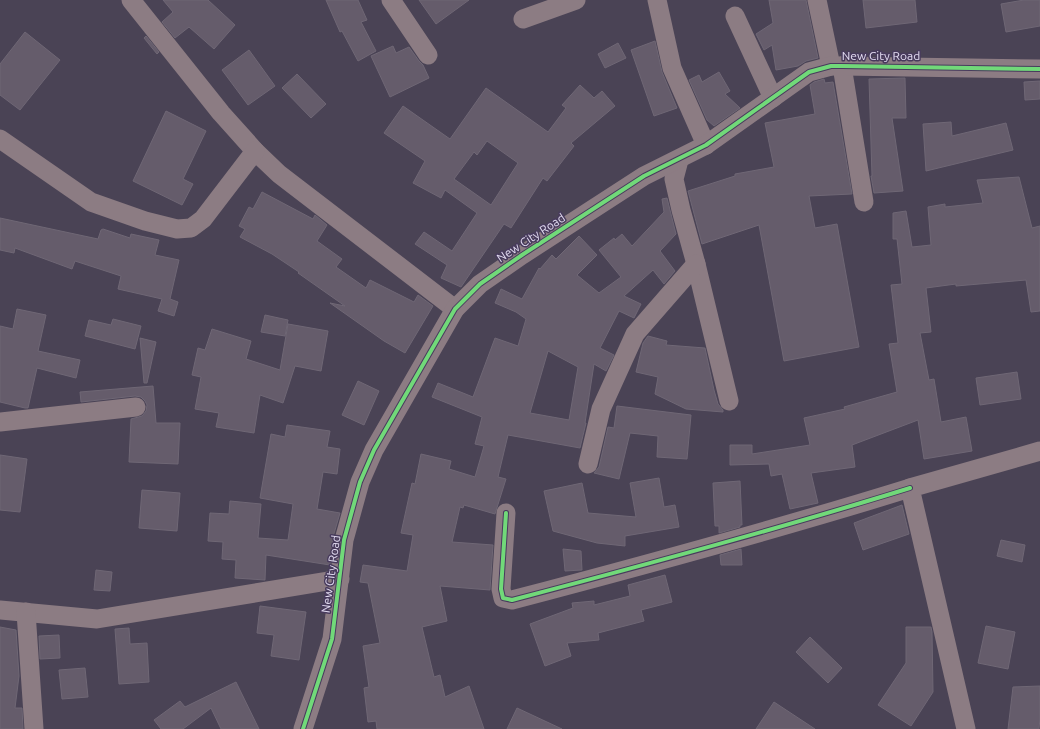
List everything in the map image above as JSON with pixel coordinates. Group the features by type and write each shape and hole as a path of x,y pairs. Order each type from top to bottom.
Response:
{"street":[{"path":"131,0 221,113 255,151 279,174 455,309"},
{"path":"390,0 428,54"},
{"path":"523,18 576,0"},
{"path":"657,0 672,68 706,145"},
{"path":"817,0 836,66 864,202"},
{"path":"734,16 773,98"},
{"name":"New City Road","path":"304,729 332,639 344,540 360,482 374,450 455,309 480,284 644,176 679,160 706,145 809,72 836,66 1040,69"},
{"path":"0,139 91,202 145,221 177,229 191,228 203,219 255,151"},
{"path":"679,160 674,179 729,401"},
{"path":"588,464 601,409 635,334 696,264"},
{"path":"0,422 136,407"},
{"path":"506,513 501,589 503,598 512,600 660,562 1040,451"},
{"path":"910,488 966,729"},
{"path":"0,610 97,618 340,579"},
{"path":"26,612 34,729"}],"building":[{"path":"163,0 208,0 235,25 214,49 189,27 175,38 162,22 173,12"},
{"path":"326,0 358,0 367,20 361,22 376,51 358,61 342,31 340,32"},
{"path":"419,0 469,0 436,24"},
{"path":"769,0 806,0 818,58 806,61 798,66 776,70 772,45 764,50 756,34 773,23"},
{"path":"863,0 915,0 917,22 866,28"},
{"path":"1024,0 1040,0 1040,26 1006,32 1001,4"},
{"path":"25,32 60,60 20,110 0,95 0,64"},
{"path":"146,36 159,52 157,54 144,38"},
{"path":"655,41 662,72 677,108 654,116 631,50"},
{"path":"618,43 626,58 605,68 598,54"},
{"path":"393,46 396,53 409,47 423,65 429,78 390,97 371,56"},
{"path":"249,50 275,86 248,105 222,70"},
{"path":"719,72 730,91 725,94 740,108 714,126 707,120 689,80 699,75 702,82"},
{"path":"297,74 326,104 311,118 282,88"},
{"path":"905,78 906,118 892,118 903,191 874,193 871,176 869,79"},
{"path":"824,79 825,83 833,82 852,194 809,196 815,228 837,224 859,347 784,361 759,225 702,244 688,191 735,176 735,174 774,167 765,123 815,114 810,85"},
{"path":"1040,81 1040,99 1025,100 1024,82"},
{"path":"580,85 594,98 602,91 615,106 571,143 574,146 547,181 543,178 511,228 504,224 461,287 441,278 447,265 415,244 424,232 452,251 477,213 445,190 441,198 413,183 425,161 384,133 403,106 450,139 486,88 548,132 566,108 562,105","holes":["487,141 518,163 491,205 454,179 474,152 477,155"]},
{"path":"166,111 206,131 183,179 193,184 182,205 133,181"},
{"path":"951,122 952,136 1006,123 1013,150 926,171 923,124"},
{"path":"1019,177 1032,228 1040,226 1040,311 1031,312 1026,280 956,286 956,284 926,288 931,332 920,333 929,380 934,379 941,422 966,417 972,451 924,459 918,420 852,445 855,467 811,473 818,503 790,509 782,474 771,476 769,464 730,465 730,445 752,445 752,454 810,445 804,418 845,409 844,407 897,392 889,344 898,343 891,285 902,284 897,239 893,239 893,213 906,211 912,247 931,245 928,207 945,204 945,207 983,203 977,180"},
{"path":"262,192 313,219 315,215 327,225 317,241 342,259 336,267 366,288 370,280 414,302 418,295 433,306 405,353 384,341 330,303 345,306 298,273 299,272 272,254 240,237 245,229 239,226 249,207 253,209"},
{"path":"667,198 676,234 660,251 675,271 664,284 653,270 624,296 641,304 634,318 619,311 600,348 614,355 606,371 594,364 586,423 580,448 508,435 498,477 506,479 495,514 464,505 463,508 460,507 452,542 493,545 490,590 440,586 447,621 422,627 434,677 440,675 445,697 469,686 484,729 377,729 376,721 368,722 364,688 369,687 363,646 380,643 368,583 360,582 363,565 407,571 413,535 401,533 412,483 415,484 421,454 451,461 449,469 475,477 484,446 475,444 482,417 432,397 438,383 473,397 495,338 518,346 526,319 516,312 495,303 501,289 522,299 539,268 540,269 552,255 556,259 579,236 597,255 577,275 599,293 621,277 599,250 614,238 615,240 622,234 632,246 664,212 662,199","holes":["548,351 578,367 569,420 530,413"]},
{"path":"0,218 98,239 101,230 103,229 130,238 131,234 159,240 155,255 179,260 170,299 178,302 174,316 158,311 162,299 118,289 121,276 75,261 72,269 15,248 14,253 0,250"},
{"path":"17,309 46,315 38,351 80,360 76,378 37,368 28,408 0,402 0,326 13,329"},
{"path":"265,315 288,320 285,336 261,332"},
{"path":"113,319 141,326 135,349 85,336 89,320 111,325"},
{"path":"288,324 328,331 321,371 295,366 283,403 260,395 254,433 216,427 219,413 195,409 201,377 192,375 198,348 205,350 212,329 251,341 246,359 280,370"},
{"path":"648,336 667,341 666,345 705,348 714,390 718,404 723,412 686,409 655,394 658,377 636,372 643,343"},
{"path":"140,338 156,342 147,383 144,383"},
{"path":"1017,372 1021,399 980,405 976,378"},
{"path":"358,381 379,391 364,425 342,415"},
{"path":"153,386 156,423 180,423 178,464 129,462 131,419 142,416 146,411 147,405 141,397 135,396 81,402 80,392"},
{"path":"617,406 691,415 687,459 657,457 658,436 630,433 619,479 594,473 599,467 608,427 614,428"},
{"path":"287,425 330,431 327,447 340,449 337,474 323,472 317,509 340,513 333,537 330,565 266,555 265,580 235,578 236,560 222,559 223,542 208,541 210,513 229,514 230,501 261,504 258,538 288,540 293,504 260,498 271,434 285,437"},
{"path":"0,455 27,459 20,512 0,510"},
{"path":"659,478 664,507 675,505 679,527 625,536 625,546 597,543 553,531 544,491 582,483 588,513 636,517 630,483"},
{"path":"740,481 742,525 740,525 740,527 719,533 719,526 715,526 713,483"},
{"path":"142,490 180,493 177,531 139,528"},
{"path":"902,505 909,534 863,550 854,523"},
{"path":"1001,540 1025,545 1022,562 997,556"},
{"path":"563,549 581,551 582,570 565,571"},
{"path":"741,549 742,565 721,565 720,555"},
{"path":"96,570 112,572 110,591 94,590"},
{"path":"665,575 672,602 641,610 644,621 598,633 599,640 567,643 571,656 545,666 530,624 573,608 572,603 594,601 594,605 630,596 628,585"},
{"path":"260,606 306,612 299,660 271,656 274,635 257,633"},
{"path":"986,626 1015,632 1008,669 978,663"},
{"path":"0,627 16,630 19,676 15,708 22,708 23,729 0,729"},
{"path":"906,627 931,627 932,632 933,692 911,726 878,705 906,663"},
{"path":"129,628 130,644 147,643 149,682 119,684 115,629"},
{"path":"59,635 60,658 40,659 39,636"},
{"path":"810,637 842,668 828,683 796,652"},
{"path":"85,668 88,697 62,699 59,670"},
{"path":"236,682 259,729 221,729 211,708 183,729 161,729 154,720 180,701 185,707"},
{"path":"1040,686 1039,729 1008,729 1013,687"},
{"path":"774,702 815,729 756,729"},
{"path":"517,708 562,729 507,729"}],"cycle path":[{"path":"303,729 332,639 344,540 360,482 374,450 455,309 480,284 644,176 706,145 809,72 831,66 1040,69"},
{"path":"506,513 501,589 503,598 512,600 612,574 811,518 910,488"}]}
